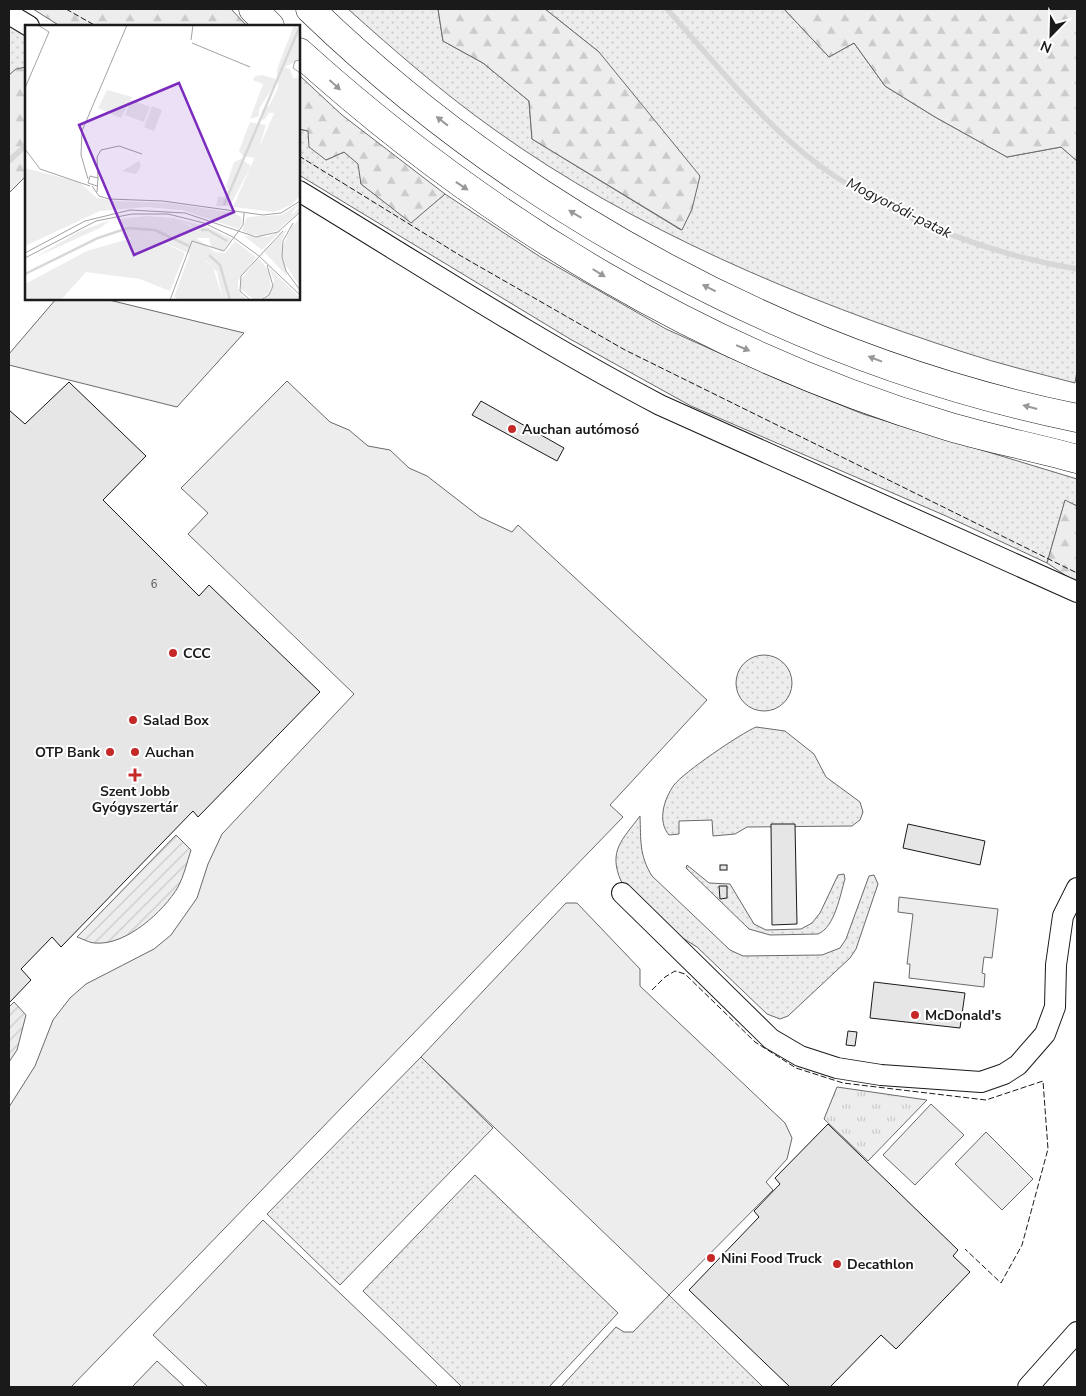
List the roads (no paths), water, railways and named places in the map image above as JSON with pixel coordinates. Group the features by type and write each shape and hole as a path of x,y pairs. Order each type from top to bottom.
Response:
{"highway":[{"path":"253,9 269,25"},
{"path":"310,9 377,70 471,144 567,210 655,260 736,302 880,362 944,383 1077,418"},
{"path":"300,53 356,104 452,179 608,279 677,317 760,356 868,399 948,426 1077,459"}],"street":[{"path":"9,14 27,25"},
{"path":"300,192 549,343 660,405 1077,592"},
{"path":"622,893 771,1039 800,1056 837,1068 881,1074 981,1082 1004,1074 1018,1065 1045,1034 1055,1007 1056,965 1063,916 1077,888"},
{"path":"1060,944 1077,916"},
{"path":"1028,1387 1077,1332"}],"waterway":[{"name":"Mogyoródi-patak","path":"667,9 728,79 776,129 822,167 854,188 890,208 965,240 1041,262 1077,269"},
{"path":"9,161 25,146"}],"place":[{"name":"Auchan autómosó","path":"512,429"},
{"name":"CCC","path":"173,653"},
{"name":"Salad Box","path":"133,720"},
{"name":"OTP Bank","path":"110,752"},
{"name":"Auchan","path":"135,752"},
{"name":"Szent Jobb Gyógyszertár","path":"135,775"},
{"name":"McDonald's","path":"915,1015"},
{"name":"Nini Food Truck","path":"711,1258"},
{"name":"Decathlon","path":"837,1264"}]}
